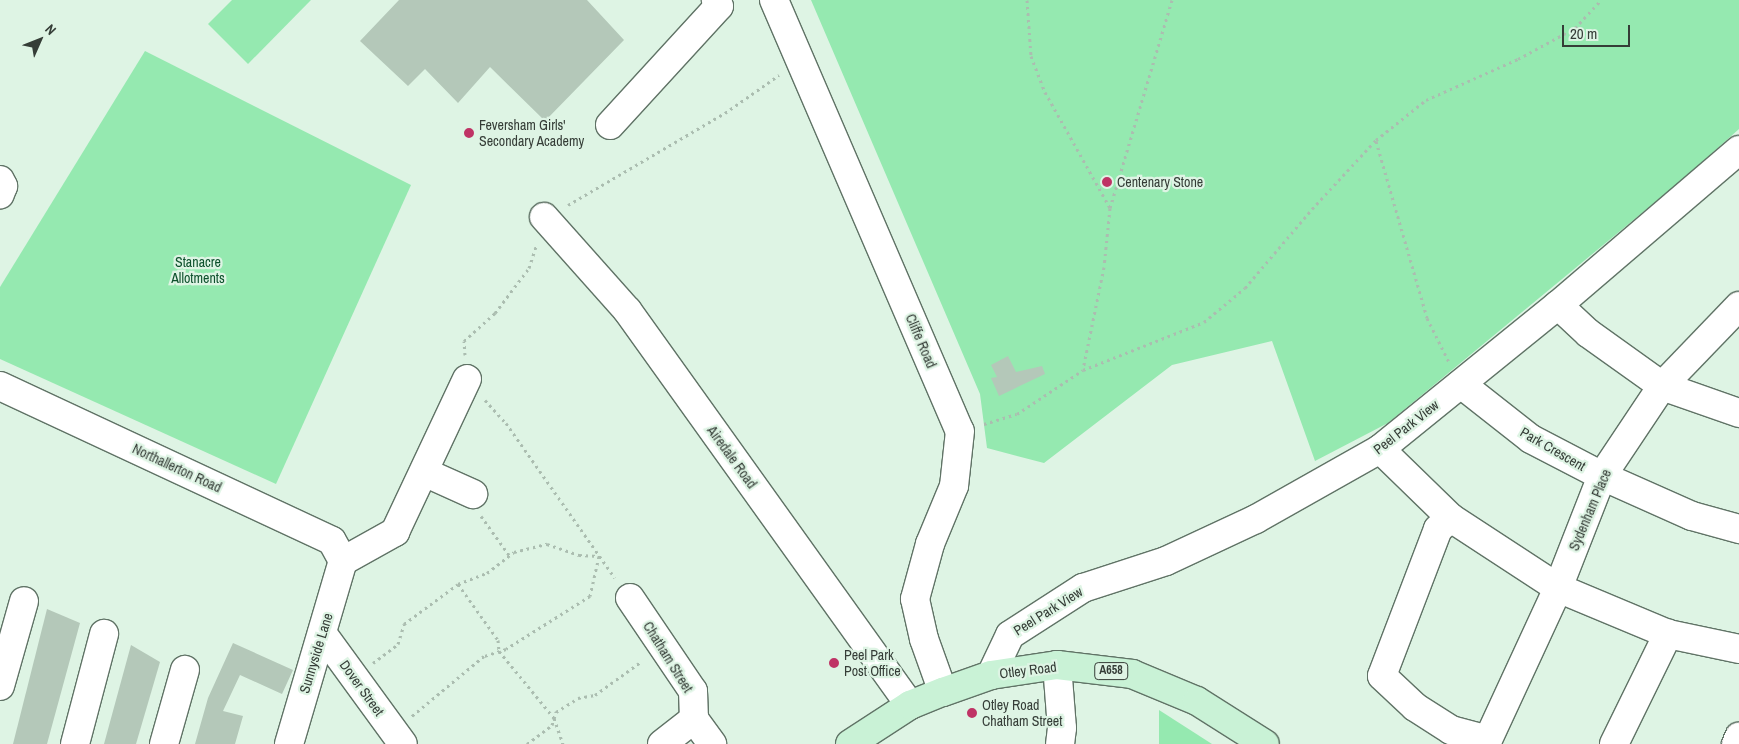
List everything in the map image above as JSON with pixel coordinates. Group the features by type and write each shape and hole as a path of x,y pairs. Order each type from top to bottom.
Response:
{"main road":[{"name":"Otley Road","path":"850,744 910,705 943,692 992,675 1057,665 1132,674 1197,701 1265,744"}],"street":[{"path":"610,125 719,6 716,0"},
{"name":"Cliffe Road","path":"774,0 960,431 954,486 930,544 915,599 924,639 943,692"},
{"name":"Peel Park View","path":"992,675 1010,635 1082,588 1166,561 1256,519 1380,449 1558,305 1739,150"},
{"path":"0,180 3,186 0,194"},
{"name":"Airedale Road","path":"544,217 627,310 910,705"},
{"path":"1558,305 1588,333 1662,386 1739,412"},
{"name":"Sydenham Place","path":"1487,742 1558,588 1602,476 1662,386 1739,306"},
{"path":"343,561 396,532 467,379"},
{"name":"Park Crescent","path":"1461,384 1531,439 1602,476 1692,516 1739,528"},
{"name":"Northallerton Road","path":"0,386 332,541 343,561"},
{"path":"1380,449 1451,518 1558,588 1668,634 1739,649"},
{"path":"424,472 473,494"},
{"path":"1451,518 1438,528 1382,676 1415,707 1451,730 1487,742"},
{"name":"Sunnyside Lane","path":"289,744 343,561"},
{"name":"Chatham Street","path":"630,598 693,690 694,719"},
{"path":"0,686 24,601"},
{"name":"Dover Street","path":"322,633 398,738"},
{"path":"75,744 104,634"},
{"path":"1614,744 1668,634"},
{"path":"1055,739 1057,665"},
{"path":"164,744 185,670"},
{"path":"662,744 694,719 712,744"},
{"path":"1736,744 1739,736"}],"path":[{"path":"1027,0 1031,56 1041,83 1110,208"},
{"path":"1083,370 1104,267 1110,208 1172,0"},
{"path":"960,431 1017,414 1083,370 1204,322 1245,288 1312,209 1376,140 1426,100 1518,59 1575,28 1601,0"},
{"path":"630,598 506,423 467,379 464,341 495,313 529,268 544,217 725,113 800,60"},
{"path":"1376,140 1427,318 1461,384"},
{"path":"473,494 476,509 510,555"},
{"path":"354,677 398,644 404,624 458,584 487,573 510,555 548,544 579,555 599,556"},
{"path":"398,738 476,662 499,651 590,596 599,556"},
{"path":"458,584 498,640 499,651 554,718 562,744"},
{"path":"527,744 552,725 556,712 578,698 595,695 662,646"}],"green space":[{"path":"232,0 311,0 248,64 208,24"},
{"path":"811,0 1739,0 1739,129 1683,179 1388,423 1315,461 1272,341 1172,365 1044,463 987,448 980,394"},
{"name":"Stanacre Allotments","path":"145,51 411,185 276,484 0,359 0,287"},
{"path":"1159,710 1212,744 1159,744"}],"building":[{"path":"399,0 587,0 624,40 545,121 490,67 458,103 425,69 408,86 360,41"},
{"path":"1008,356 1016,372 1042,366 1045,374 999,396 991,378 997,377 991,365"},
{"path":"47,609 80,623 47,744 13,744"},
{"path":"233,643 293,670 282,694 240,675 223,711 243,716 235,744 195,744 208,698"},
{"path":"131,645 160,662 136,744 104,744"}],"place":[{"name":"Feversham Girls' Secondary Academy","path":"469,133"},
{"name":"Centenary Stone","path":"1107,182"},
{"name":"Peel Park Post Office","path":"834,663"},
{"name":"Otley Road Chatham Street","path":"972,713"}]}
